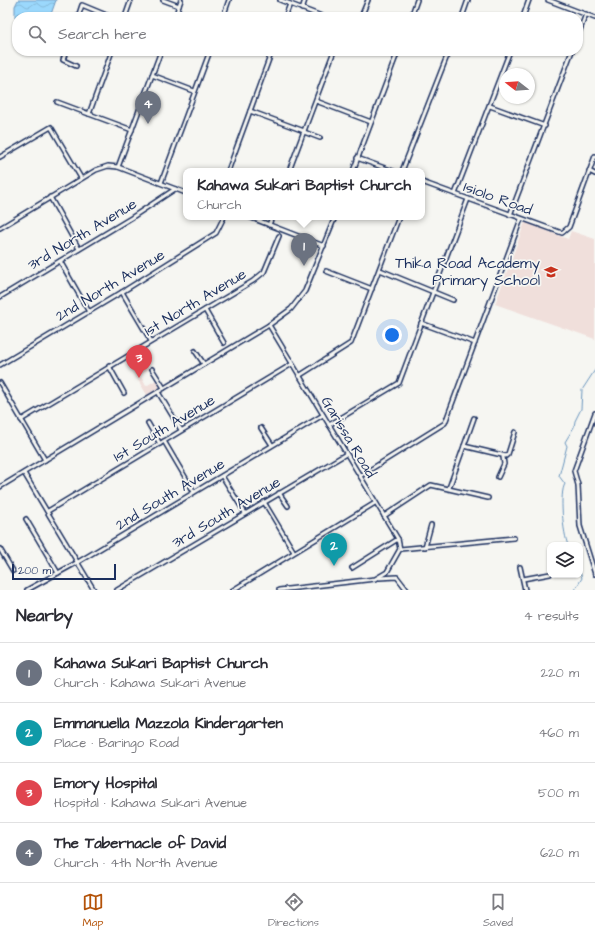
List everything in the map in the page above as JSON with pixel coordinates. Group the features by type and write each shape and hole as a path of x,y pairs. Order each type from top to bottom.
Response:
{"street":[{"path":"127,12 131,0"},
{"path":"163,0 179,6"},
{"path":"177,12 181,0"},
{"path":"224,12 229,0"},
{"path":"280,0 310,12"},
{"path":"302,9 305,0"},
{"path":"363,12 368,0"},
{"path":"413,12 417,0"},
{"path":"464,12 468,0"},
{"path":"525,12 529,0"},
{"path":"548,0 581,12"},
{"path":"287,12 290,4"},
{"path":"80,12 82,5 99,12"},
{"path":"583,13 595,18"},
{"path":"583,22 586,14"},
{"path":"64,56 63,60 76,66"},
{"path":"89,114 110,56"},
{"path":"118,167 159,56"},
{"path":"161,183 208,56"},
{"path":"229,168 270,56"},
{"path":"290,168 332,56"},
{"path":"353,168 396,56"},
{"path":"403,168 447,56"},
{"path":"455,194 508,56"},
{"path":"510,215 570,56"},
{"path":"152,75 194,92"},
{"path":"316,101 371,122"},
{"path":"57,102 132,130"},
{"path":"490,106 544,126"},
{"path":"250,112 320,138"},
{"path":"0,157 51,127 81,178"},
{"path":"595,156 589,171 595,174"},
{"path":"357,158 385,168"},
{"path":"0,228 81,178 102,168 118,167 183,192"},
{"name":"Isiolo Road","path":"425,183 558,233 566,231 589,171"},
{"name":"3rd North Avenue","path":"0,297 131,218 175,189"},
{"path":"50,197 79,249"},
{"path":"329,425 399,383 468,199"},
{"path":"360,476 445,423 521,219"},
{"name":"2nd North Avenue","path":"0,365 122,292 216,233 222,220"},
{"path":"256,220 324,246"},
{"path":"269,225 271,220"},
{"path":"0,482 1,486 24,473 269,325 291,309 300,300 313,275 334,220"},
{"path":"299,376 351,344 398,220"},
{"name":"1st North Avenue","path":"21,420 205,310 264,272 281,229"},
{"path":"60,261 89,312"},
{"path":"380,270 453,300"},
{"path":"326,271 372,290"},
{"path":"122,292 151,342"},
{"path":"205,310 224,344"},
{"path":"421,323 475,343"},
{"name":"Garissa Road","path":"269,325 398,539 400,550"},
{"path":"195,351 204,364"},
{"name":"1st South Avenue","path":"48,511 292,364"},
{"path":"109,366 124,392"},
{"path":"152,370 164,388"},
{"path":"0,383 44,460"},
{"path":"158,392 181,430"},
{"path":"595,413 574,472 578,485 580,526 595,574"},
{"name":"2nd South Avenue","path":"27,590 78,562 323,415"},
{"path":"449,488 474,418"},
{"path":"148,423 160,444"},
{"path":"261,428 272,445"},
{"path":"464,446 503,457 508,454 516,432"},
{"path":"164,441 194,492"},
{"name":"3rd South Avenue","path":"118,590 346,454"},
{"path":"498,477 504,464 503,457"},
{"path":"24,473 94,590"},
{"path":"222,476 245,513"},
{"path":"384,516 428,486 449,488 488,498"},
{"path":"279,493 288,506"},
{"path":"264,502 294,552"},
{"path":"233,590 375,503"},
{"path":"26,519 58,573"},
{"path":"425,547 431,525"},
{"path":"375,579 387,572 400,550 514,538"},
{"path":"352,568 398,539"},
{"path":"0,549 13,571"},
{"path":"520,567 525,590"},
{"path":"523,579 547,575"},
{"path":"279,590 397,577 407,590"}],"shaded area":[{"name":"Thika Road Academy Primary School","path":"525,222 568,239 571,231 595,239 595,339 495,304"},
{"path":"143,359 149,369 140,375 146,386 156,380 160,387 147,395 130,367"}],"water":[{"path":"18,0 56,0 52,12 15,12 15,6"}],"waterway":[{"path":"567,542 562,514 562,496 565,484 559,476 567,446 565,442 574,427 575,421 581,409 582,390 595,370"},
{"path":"575,590 582,578"}],"place":[{"name":"The Tabernacle of David","path":"148,124"},
{"name":"Kahawa Sukari Baptist Church","path":"304,266"},
{"name":"Thika Road Academy Primary School","path":"551,272"},
{"name":"Emory Hospital","path":"139,378"},
{"name":"Emmanuella Mazzola Kindergarten","path":"334,566"}]}
